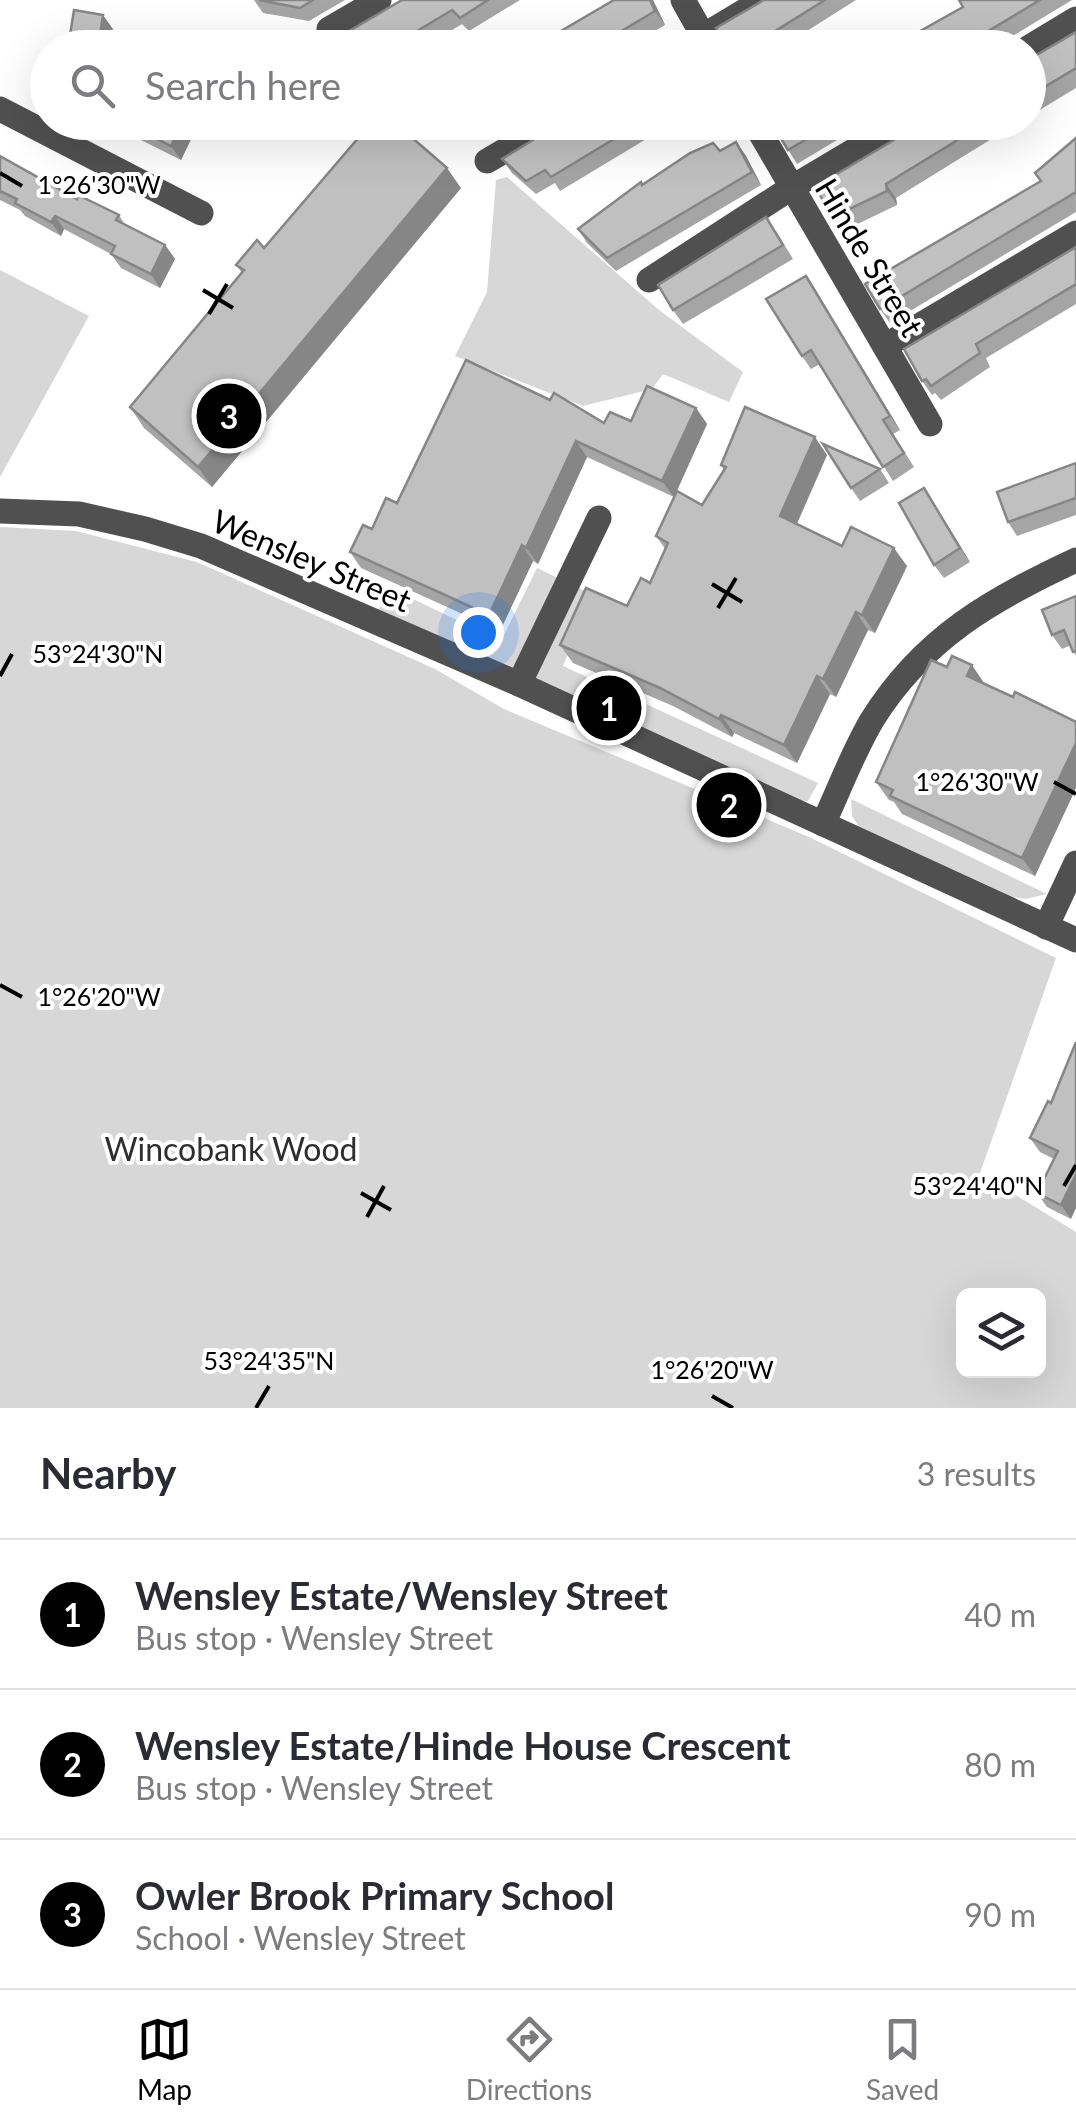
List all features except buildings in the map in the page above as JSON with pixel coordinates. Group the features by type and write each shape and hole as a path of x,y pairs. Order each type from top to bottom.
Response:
{"street":[{"path":"329,30 379,0"},
{"path":"683,0 694,30"},
{"path":"719,30 763,0"},
{"path":"1046,37 1076,18"},
{"path":"0,109 30,125"},
{"path":"60,140 201,213"},
{"path":"487,160 522,140"},
{"name":"Hinde Street","path":"764,140 930,424"},
{"path":"650,280 872,140"},
{"path":"885,346 1076,232"},
{"name":"Wensley Street","path":"0,511 79,514 201,546 519,684 1076,940"},
{"path":"519,684 599,518"},
{"path":"823,824 872,720 914,664 961,621 1020,586 1076,560"},
{"path":"1046,926 1076,864"}],"green space":[{"path":"507,177 659,310 743,372 729,402 663,374 652,389 583,406 455,356 487,292 496,180"},
{"path":"0,270 89,316 0,477"},
{"name":"Wincobank Wood","path":"0,527 76,531 197,562 435,669 504,709 809,837 1056,958 980,1173 1076,1232 1076,1408 0,1408"},
{"path":"537,568 592,594 563,666 818,783 808,801 793,800 377,611 394,590 501,641"},
{"path":"851,799 1047,894 1025,899 1013,897 859,827 852,816"}],"place":[{"name":"Owler Brook Primary School","path":"229,416"},
{"name":"Wensley Estate/Wensley Street","path":"609,708"},
{"name":"Wensley Estate/Hinde House Crescent","path":"729,805"}]}
